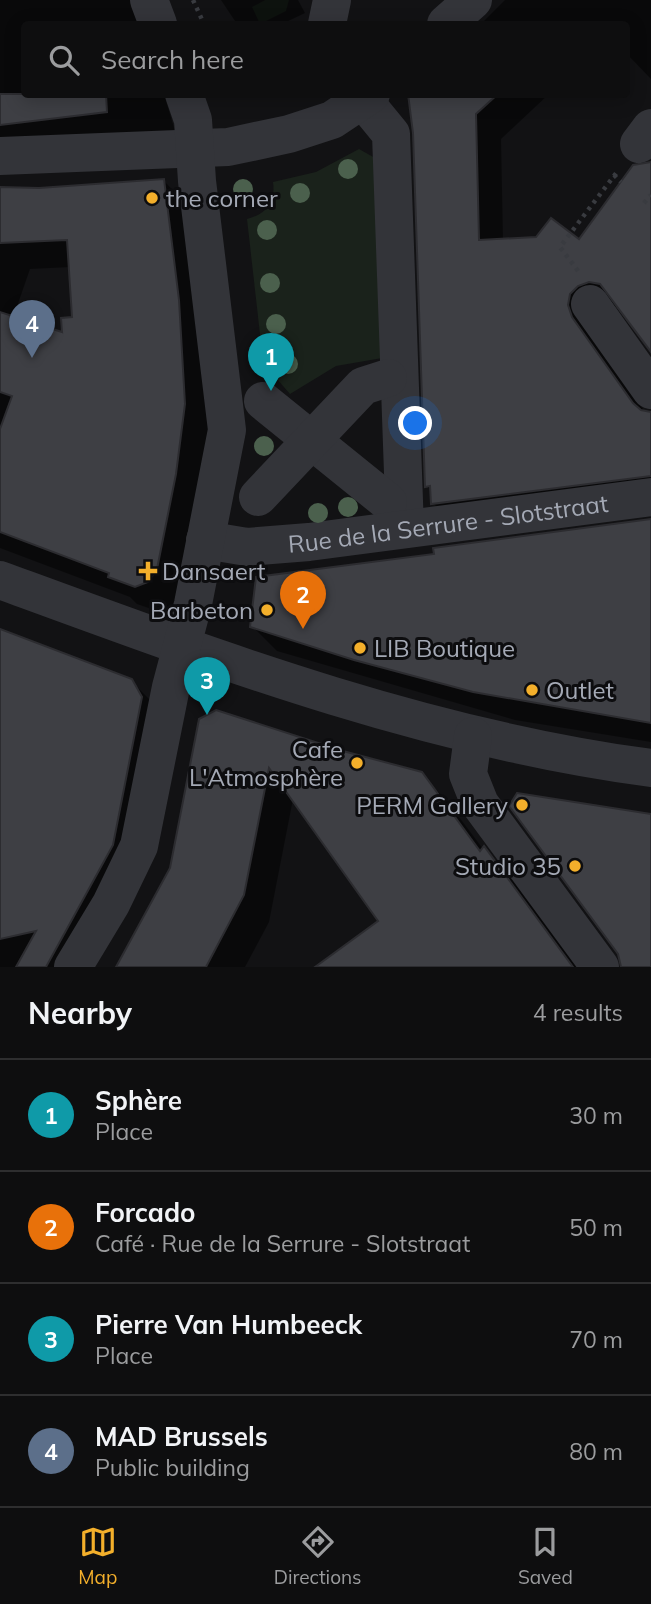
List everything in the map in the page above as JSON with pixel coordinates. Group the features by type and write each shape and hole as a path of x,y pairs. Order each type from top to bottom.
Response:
{"street":[{"path":"149,0 158,21"},
{"path":"328,21 332,0"},
{"path":"449,21 472,0"},
{"path":"74,967 111,904 139,846 227,430 193,120 185,98"},
{"path":"0,156 228,147 289,134 348,102 391,134 396,515"},
{"path":"587,292 651,390"},
{"path":"258,497 363,386 388,378"},
{"path":"263,401 312,440 396,515"},
{"name":"Rue de la Serrure - Slotstraat","path":"205,540 247,547 396,515 651,498"},
{"path":"0,580 182,646 362,705 473,736 651,768"},
{"path":"473,736 468,774 480,804 600,967"}],"path":[{"path":"193,0 203,21"},
{"path":"587,292 560,247 645,136"},
{"path":"614,175 621,182"},
{"path":"644,203 651,195"},
{"path":"595,201 602,208"}],"shaded area":[{"path":"265,0 289,0 286,11 266,21 259,21 252,7"},
{"path":"359,149 382,162 388,357 336,366 290,394 270,371 262,352 247,219 260,214 271,202 273,182 316,172"}],"building":[{"path":"0,94 21,94 21,98 106,98 107,112 0,125"},
{"path":"409,98 494,98 476,114 479,240 536,237 551,218 579,239 633,165 651,162 651,352 600,284 589,282 578,286 570,294 568,305 572,317 633,403 641,410 651,412 651,476 431,504 430,486 425,487 413,133"},
{"path":"164,179 179,300 185,404 176,474 157,569 148,582 135,587 108,577 109,573 0,532 0,429 12,396 0,392 0,312 62,332 61,318 72,317 67,240 0,243 0,187 39,188"},
{"path":"651,519 651,723 473,692 354,660 250,627 256,577 434,554 433,548"},
{"path":"0,629 132,679 142,697 113,845 46,967 16,967 36,931 0,939"},
{"path":"216,710 343,751 422,772 480,851 484,846 573,967 315,967 378,921 269,768 244,895 206,967 116,967 170,868 199,719"},
{"path":"517,793 651,814 651,967 621,967 618,954 509,806"}],"place":[{"name":"the corner","path":"152,198"},
{"name":"MAD Brussels","path":"32,358"},
{"name":"Sphère","path":"271,391"},
{"name":"Dansaert","path":"148,571"},
{"name":"Barbeton","path":"267,610"},
{"name":"Forcado","path":"303,629"},
{"name":"LIB Boutique","path":"360,648"},
{"name":"Outlet","path":"532,690"},
{"name":"Pierre Van Humbeeck","path":"207,715"},
{"name":"Cafe L'Atmosphère","path":"357,763"},
{"name":"PERM Gallery","path":"522,805"},
{"name":"Studio 35","path":"575,866"}]}
